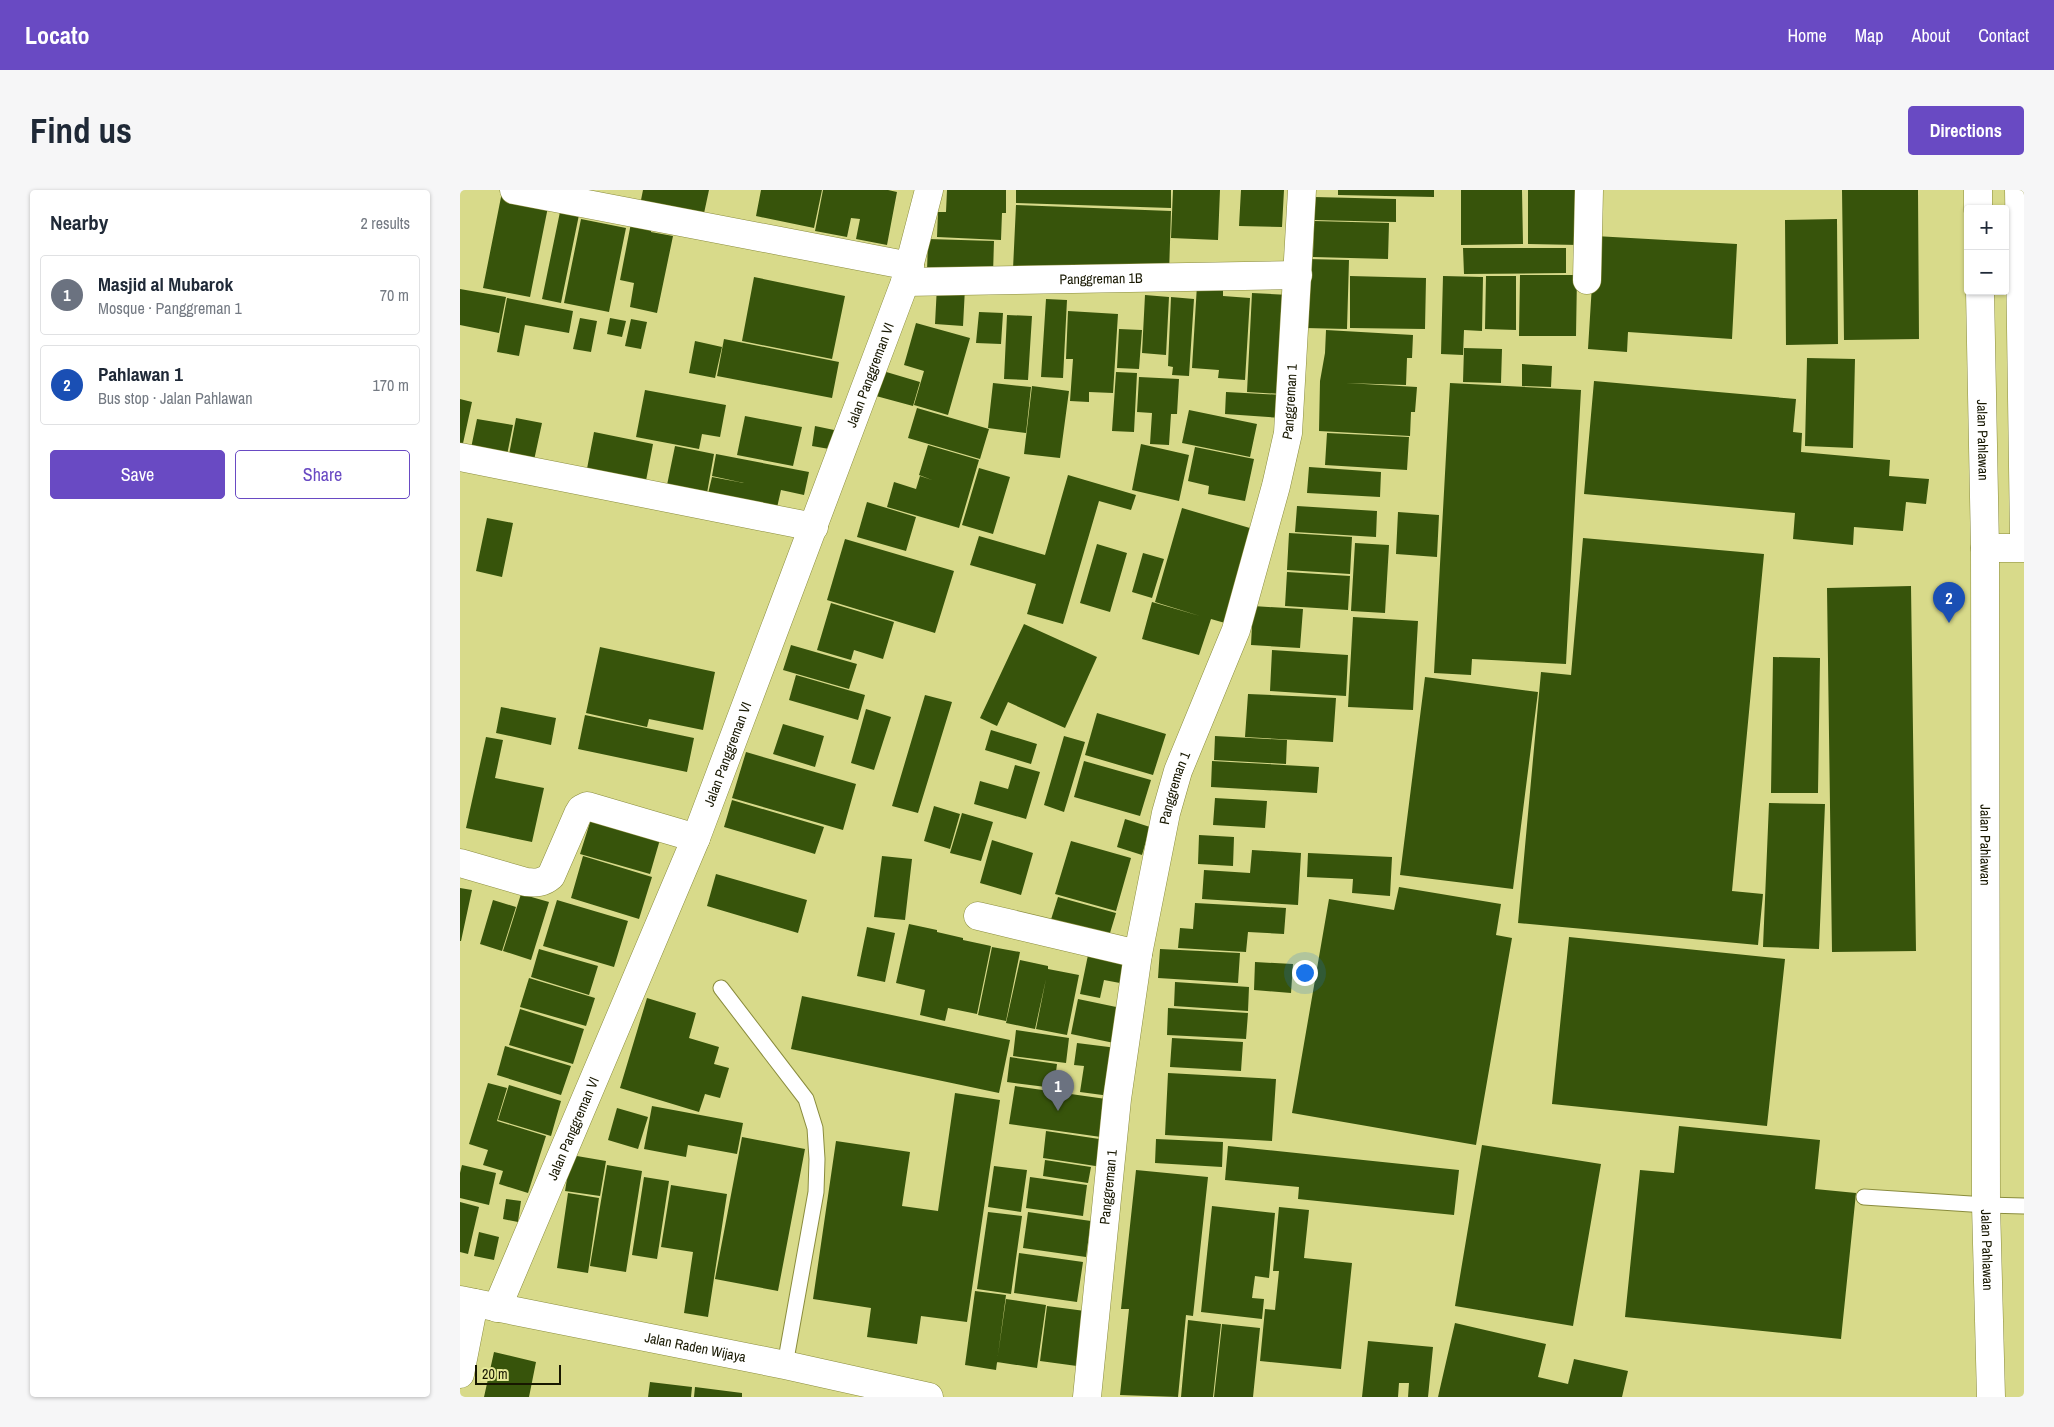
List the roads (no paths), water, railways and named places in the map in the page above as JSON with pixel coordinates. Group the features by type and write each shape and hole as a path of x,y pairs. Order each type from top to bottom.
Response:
{"street":[{"name":"Panggreman 1B","path":"514,190 907,274 1298,275"},
{"name":"Jalan Panggreman VI","path":"460,1374 477,1303 696,838 814,527 907,274 929,190"},
{"name":"Panggreman 1","path":"1087,1397 1116,1100 1138,954 1170,796 1178,771 1236,630 1276,486 1288,432 1302,190"},
{"path":"1587,280 1589,190"},
{"path":"1978,190 1978,205"},
{"path":"2019,190 2024,535"},
{"name":"Jalan Pahlawan","path":"1980,295 1985,548 1986,1205 1991,1397"},
{"path":"460,458 814,527"},
{"path":"1985,548 2024,548"},
{"path":"460,863 526,882 536,883 545,881 551,876 578,814 587,806 696,838"},
{"path":"978,916 1138,954"},
{"name":"Jalan Raden Wijaya","path":"477,1303 785,1365 929,1397"}],"lane":[{"path":"721,988 806,1100 815,1128 817,1159 816,1192 785,1365"},
{"path":"1864,1197 2024,1206"}],"place":[{"name":"Pahlawan 1","path":"1949,623"},
{"name":"Masjid al Mubarok","path":"1058,1111"}]}
